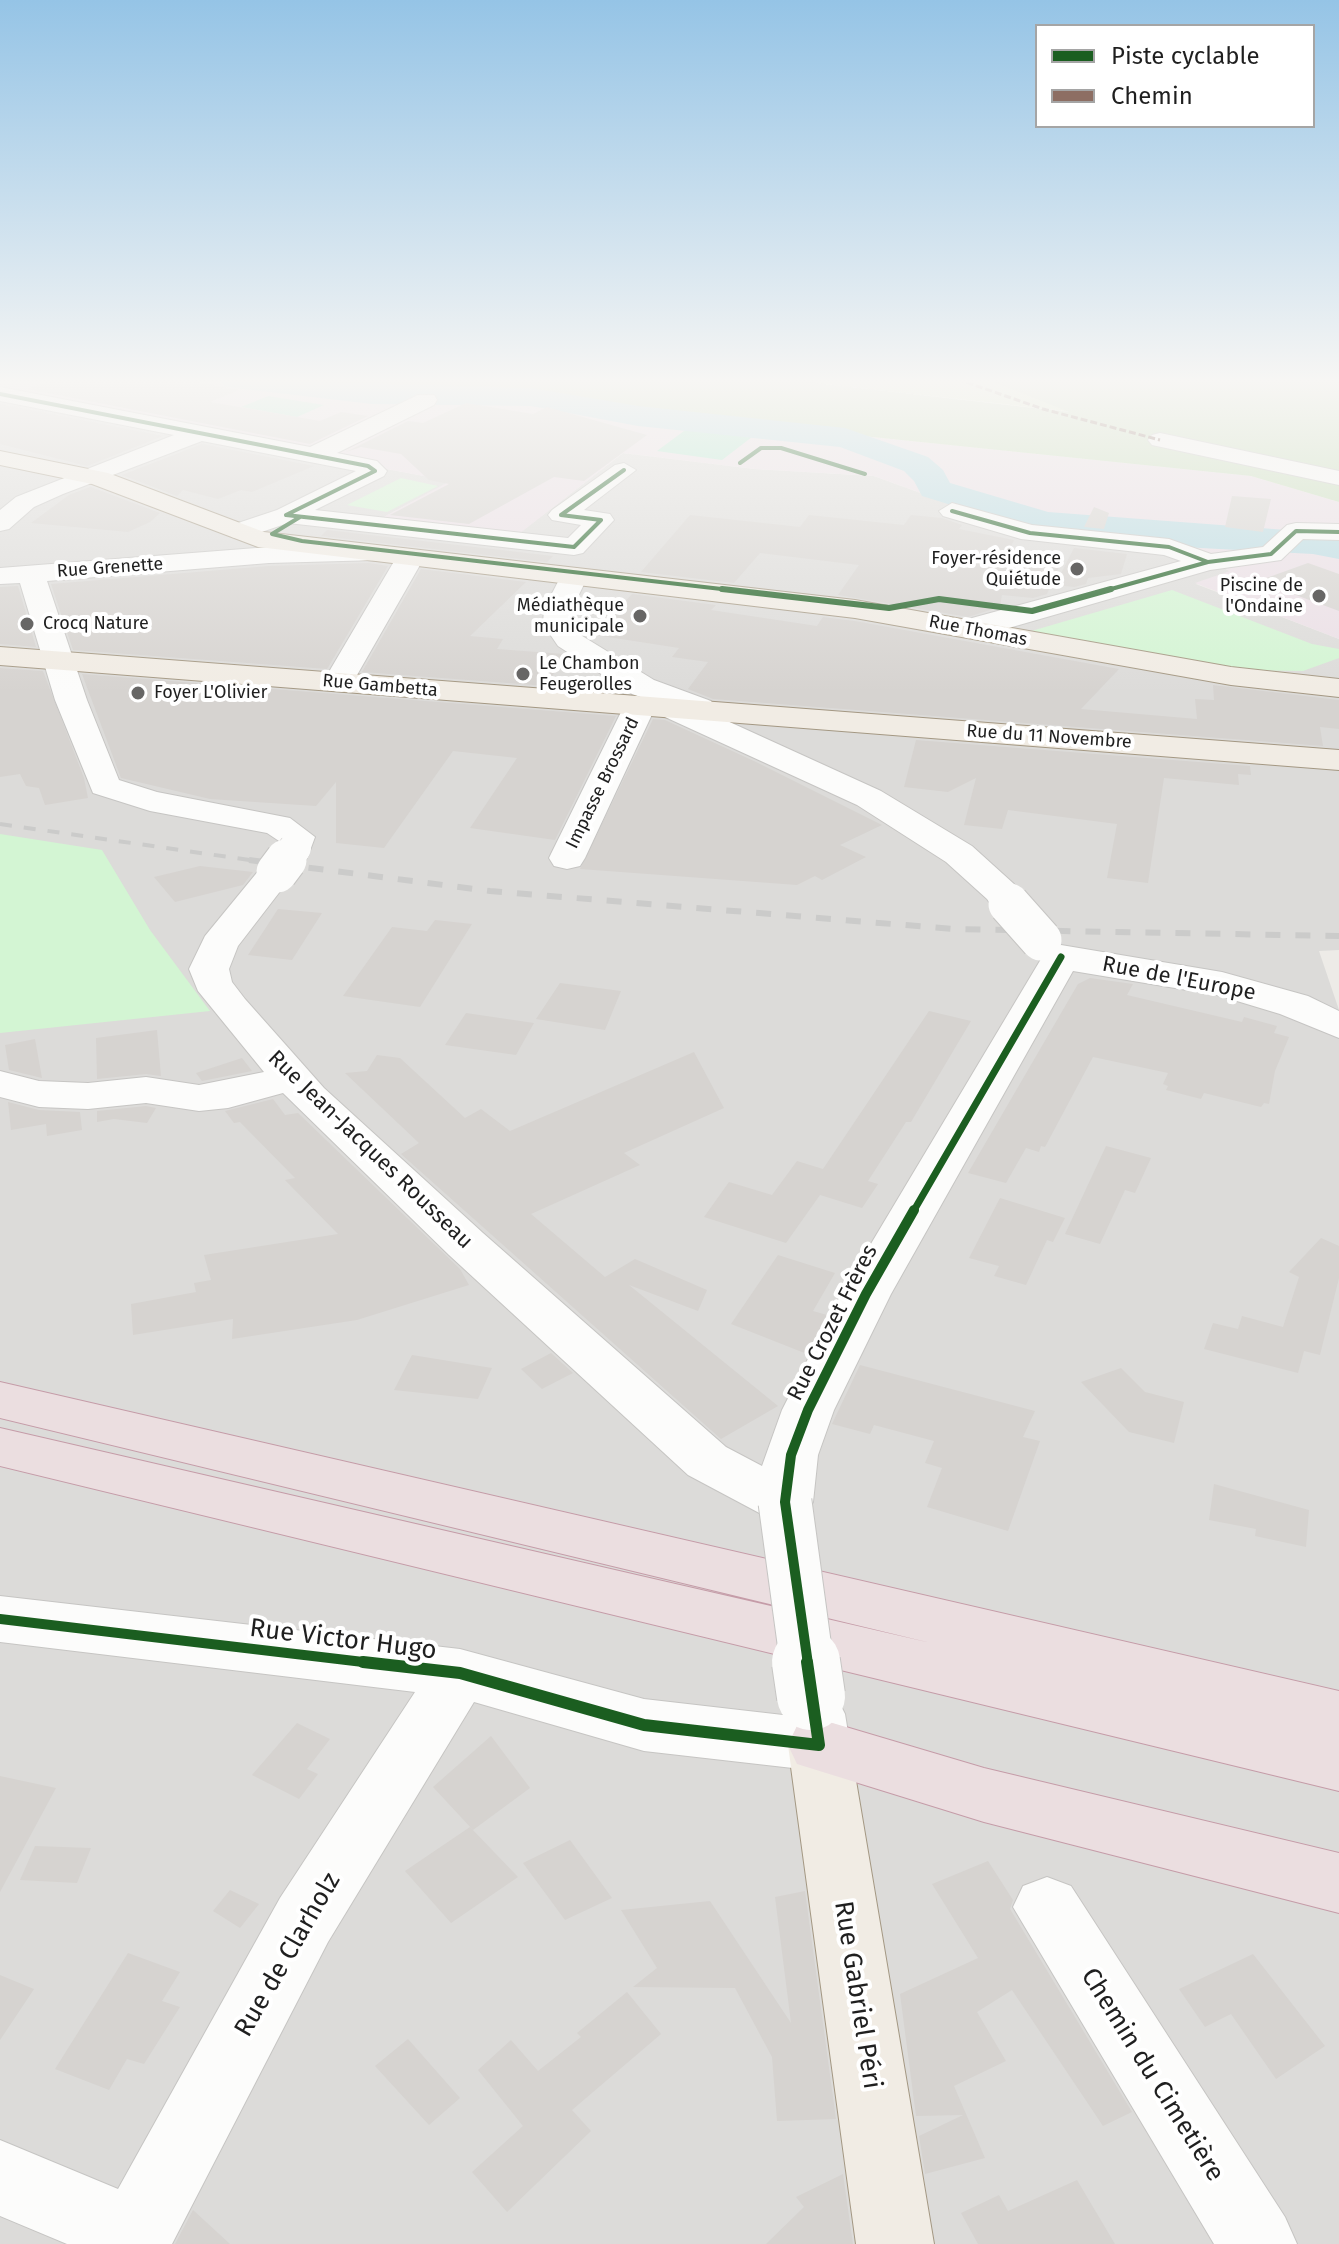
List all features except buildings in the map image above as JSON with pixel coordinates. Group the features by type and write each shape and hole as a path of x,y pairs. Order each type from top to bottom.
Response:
{"highway":[{"path":"0,1400 1339,1716"},
{"path":"0,1447 1339,1764"},
{"path":"815,1721 984,1795 1339,1883"}],"main road":[{"name":"Rue Thomas","path":"111,484 249,535 377,554 855,609 1231,676 1339,688"},
{"name":"Rue Gambetta","path":"0,656 597,702 641,697 688,709"},
{"name":"Rue du 11 Novembre","path":"757,728 1339,760"},
{"name":"Rue Gabriel Péri","path":"815,1721 895,2244"}],"street":[{"path":"0,523 25,502 66,484"},
{"name":"Rue Grenette","path":"220,559 235,554 249,535 349,484"},
{"path":"286,515 574,547 601,520 561,515 605,484"},
{"path":"952,511 1030,533 1169,547 1208,562"},
{"path":"974,629 982,624 1283,544 1304,530 1339,532"},
{"name":"Rue Grenette","path":"0,576 314,553 377,554"},
{"path":"338,682 410,558"},
{"path":"32,574 37,599 61,662"},
{"path":"574,576 558,609 558,624 577,647 641,697"},
{"name":"Rue Jean-Jacques Rousseau","path":"61,662 71,700 105,786 137,798 278,825 297,837 286,860 219,944 209,969 212,983 291,1078 466,1244 707,1461 785,1502"},
{"name":"Impasse Brossard","path":"567,858 641,697"},
{"path":"688,709 757,728 920,828 959,854 1051,949"},
{"name":"Rue de l'Europe","path":"1051,949 1222,984 1294,1005 1339,1026"},
{"name":"Rue Crozet Frères","path":"815,1721 785,1502 791,1455 808,1410 860,1307 1051,949"},
{"path":"0,1084 39,1094 88,1096 146,1090 199,1098 228,1095 291,1078"},
{"name":"Rue Victor Hugo","path":"0,1619 460,1673 644,1725 815,1721"},
{"name":"Rue de Clarholz","path":"132,2239 304,1920 460,1673"},
{"name":"Chemin du Cimetière","path":"1047,1907 1258,2244"},
{"path":"0,2178 132,2239"}],"shaded area":[{"path":"0,484 447,484 382,518 519,533 583,484 895,484 1006,524 1176,546 1232,572 1196,584 1339,639 1339,950 1319,951 1339,1010 1339,2244 0,2244"},
{"path":"445,484 584,484 519,534 380,519"},
{"path":"895,484 1277,484 1339,502 1339,639 1195,583 1230,571 1176,546 1006,524"}],"green space":[{"path":"390,484 438,486 387,512 347,505"},
{"path":"1277,484 1339,484 1339,502"},
{"path":"1172,590 1312,644 1339,649 1339,658 1303,671 1240,670 1028,632"},
{"path":"0,834 102,850 150,930 210,1011 0,1033"}],"waterway":[{"path":"933,484 934,489 1045,523 1182,536 1313,543 1339,548"}],"railway":[{"path":"0,824 250,860"},
{"path":"250,860 490,891 953,929 1339,936"},
{"path":"250,860 263,862"}],"cycle path":[{"path":"286,515 349,484"},
{"path":"286,515 574,547 601,520 561,515 605,484"},
{"path":"952,511 1030,533 1169,547 1208,562"},
{"path":"300,517 272,534 302,541 889,608 939,599 1032,611 1208,562 1271,554 1296,531 1339,532"},
{"path":"0,1619 460,1673 644,1725 819,1745 785,1502 791,1455 808,1410 866,1294 1061,957"}],"place":[{"name":"Foyer-résidence Quiétude","path":"1077,569"},
{"name":"Piscine de l'Ondaine","path":"1319,596"},
{"name":"Médiathèque municipale","path":"640,616"},
{"name":"Crocq Nature","path":"27,624"},
{"name":"Le Chambon Feugerolles","path":"523,674"},
{"name":"Foyer L'Olivier","path":"138,693"}]}
